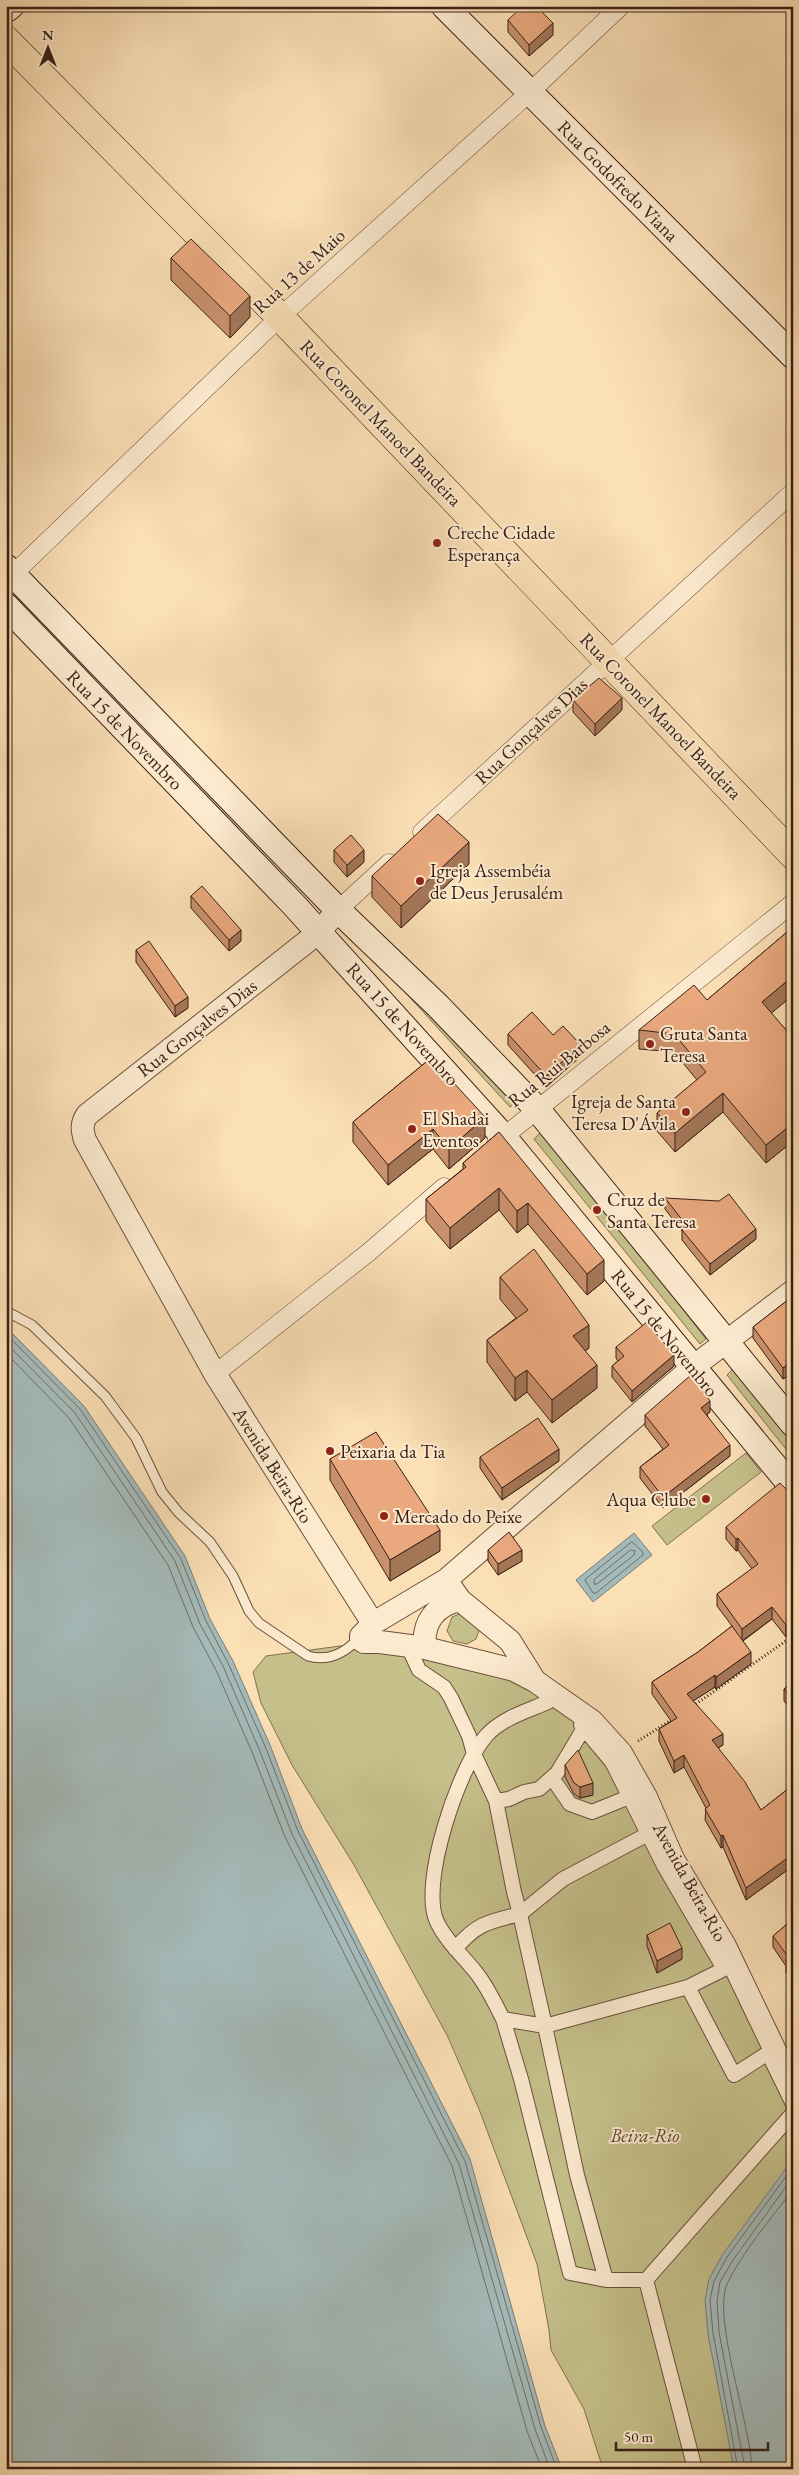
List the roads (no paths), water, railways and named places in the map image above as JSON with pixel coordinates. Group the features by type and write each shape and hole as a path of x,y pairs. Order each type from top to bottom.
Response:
{"main road":[{"path":"6,10 11,6"},
{"name":"Rua Godofredo Viana","path":"444,6 793,356"},
{"name":"Rua Coronel Manoel Bandeira","path":"6,40 280,317 793,855"},
{"name":"Rua 15 de Novembro","path":"9,574 338,910 438,1006 537,1109 793,1424"},
{"name":"Rua 15 de Novembro","path":"6,606 319,932 503,1136 793,1488"}],"street":[{"name":"Rua 13 de Maio","path":"9,574 280,317 530,92 620,6"},
{"name":"Rua Gonçalves Dias","path":"82,1128 82,1121 87,1115 319,932 338,910 793,492"},
{"name":"Rua Rui Barbosa","path":"481,1155 793,903"},
{"name":"Avenida Beira-Rio","path":"82,1128 85,1140 215,1374 366,1638 364,1642 380,1642 419,1652 484,1662 514,1670 535,1681 592,1721 621,1753 646,1797 673,1859 725,1946 793,2088"},
{"path":"215,1374 368,1252 458,1175"},
{"path":"366,1638 446,1580 693,1367 793,1291"},
{"name":"Avenida Beira-Rio","path":"446,1580 460,1600 495,1627 515,1646 535,1681"},
{"path":"460,1600 450,1602 434,1612 425,1629 419,1652 419,1670 444,1688 451,1698 496,1801 514,1892 546,2026 577,2175 606,2280"},
{"path":"484,1662 494,1646 495,1627"},
{"path":"419,1652 507,1674 524,1683 584,1728 612,1762 664,1866 724,1969 688,1987 546,2026 503,2019"},
{"path":"548,1702 505,1720 486,1736 474,1754 455,1798 439,1848 432,1881 432,1895 435,1916 446,1938 489,1990 503,2019 570,2273 606,2280 646,2280 793,2113"},
{"path":"496,1801 509,1799 524,1792 539,1789 557,1773 584,1728"},
{"path":"557,1785 570,1804 592,1812 629,1797"},
{"path":"455,1949 469,1933 486,1922 520,1914 563,1879 648,1834"},
{"path":"688,1987 734,2075 768,2054 793,2104"},
{"path":"646,2280 695,2469"}],"lane":[{"path":"6,1311 32,1325 105,1396 136,1438 162,1492 179,1513 210,1542 232,1576 249,1611 259,1623 308,1656 317,1658 336,1655 366,1638"}],"water":[{"path":"6,1327 84,1406 185,1556 210,1619 233,1661 270,1745 302,1829 470,2159 545,2426 562,2469 6,2469"},
{"path":"634,1533 652,1555 593,1602 576,1580"},
{"path":"793,2159 793,2469 734,2469 708,2334 705,2300 709,2279 723,2254"}],"place":[{"name":"Creche Cidade Esperança","path":"437,543"},
{"name":"Igreja Assembéia de Deus Jerusalém","path":"420,881"},
{"name":"Gruta Santa Teresa","path":"650,1044"},
{"name":"Igreja de Santa Teresa D'Ávila","path":"686,1112"},
{"name":"El Shadai Eventos","path":"412,1129"},
{"name":"Cruz de Santa Teresa","path":"597,1210"},
{"name":"Peixaria da Tia","path":"330,1451"},
{"name":"Aqua Clube","path":"706,1499"},
{"name":"Mercado do Peixe","path":"384,1516"}],"park label":[{"name":"Beira-Rio","path":"645,2135"}]}
